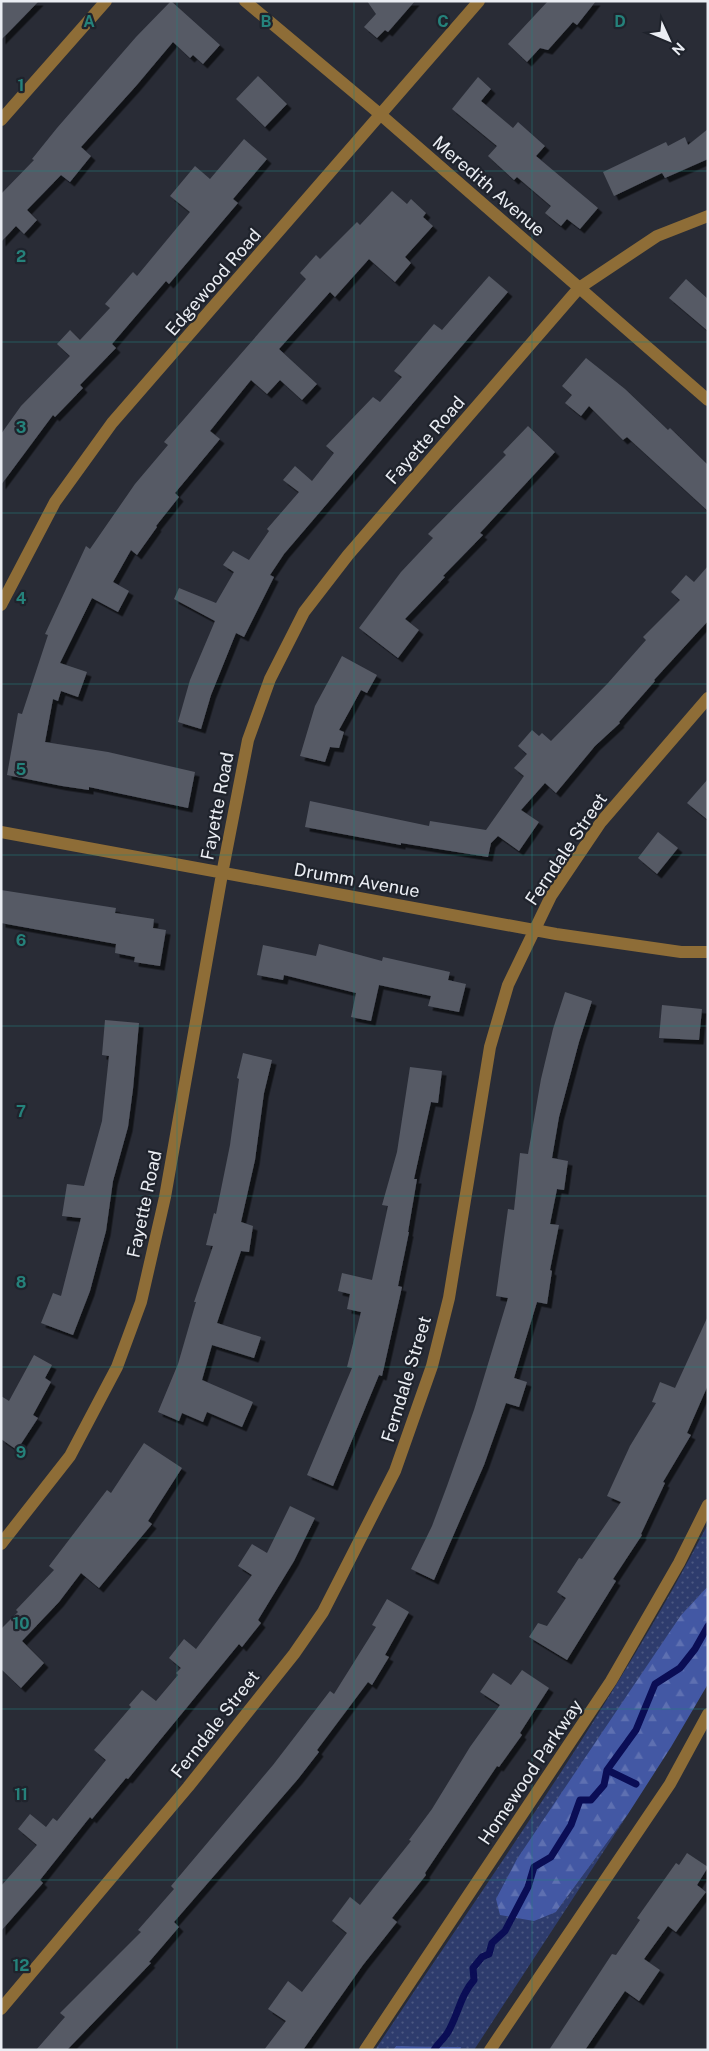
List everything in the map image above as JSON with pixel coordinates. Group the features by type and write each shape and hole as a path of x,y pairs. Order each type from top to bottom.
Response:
{"street":[{"path":"1,120 106,1"},
{"name":"Meredith Avenue","path":"245,1 381,115 708,400"},
{"name":"Edgewood Road","path":"1,605 54,502 112,424 479,1"},
{"name":"Fayette Road","path":"1,1544 70,1456 117,1367 141,1302 165,1197 222,874 248,740 270,679 304,612 348,555 579,288 657,236 708,216"},
{"name":"Ferndale Street","path":"1,2009 188,1787 294,1654 323,1612 395,1471 432,1366 449,1298 490,1047 508,986 551,896 601,822 708,698"},
{"name":"Drumm Avenue","path":"1,832 534,930 682,952 708,952"},
{"name":"Homewood Parkway","path":"365,2050 611,1681 679,1563 708,1504"},
{"path":"490,2050 670,1784 708,1714"}],"shaded area":[{"path":"708,1524 708,1586 681,1615 628,1695 556,1912 628,1814 474,2050 460,2050 460,2047 396,2046 393,2050 375,2050 591,1726 671,1592"}],"green space":[{"path":"708,1586 708,1684 671,1747 628,1814 556,1912 534,1921 500,1915 496,1899 517,1859 681,1615"},
{"path":"396,2046 461,2047 460,2050 393,2050"}],"building":[{"path":"1,1 39,1 1,40"},
{"path":"171,1 220,45 203,64 193,55 190,58 173,42 81,147 91,156 70,182 61,175 27,210 37,220 24,234 16,226 1,242 1,194 34,160 32,159 57,128 136,37"},
{"path":"367,1 415,1 388,32 385,30 377,38 364,27 376,14"},
{"path":"548,1 596,1 577,25 573,22 548,50 540,48 527,62 508,44"},
{"path":"258,76 287,104 265,127 236,99"},
{"path":"478,77 491,89 481,101 513,128 518,122 545,146 536,156 598,208 580,229 567,219 561,226 545,213 551,206 517,177 514,180 488,156 497,146 452,109"},
{"path":"708,129 708,159 665,178 662,173 614,196 603,172 666,142 668,146 685,137 688,145"},
{"path":"244,139 267,159 233,199 238,203 169,284 166,281 112,344 116,348 80,385 83,388 55,417 53,415 1,485 1,434 21,406 70,356 57,344 70,330 80,340 110,308 105,304 133,272 137,276 190,212 170,196 195,166 210,179"},
{"path":"392,191 407,204 411,199 426,213 423,217 433,226 405,257 411,263 395,282 369,259 335,297 330,292 279,349 317,384 302,400 280,380 267,394 251,380 210,431 220,439 175,493 179,497 156,526 137,555 131,550 113,582 129,591 118,612 92,598 60,663 87,672 78,697 61,691 58,701 53,699 45,742 108,752 195,772 188,808 89,787 89,790 7,775 18,713 22,714 48,635 45,634 86,546 90,549 135,484 168,445 164,442 306,279 300,273 316,255 320,259 357,222 360,225"},
{"path":"489,276 508,292 284,554 270,575 274,577 244,637 236,633 211,695 201,729 178,722 190,680 215,621 174,599 179,588 216,603 234,572 223,565 233,551 249,560 269,531 267,529 299,492 283,480 295,466 312,481 334,453 326,446 373,397 380,402 402,377 394,371 434,324 442,330"},
{"path":"686,279 708,299 708,331 669,298"},
{"path":"586,358 625,389 668,430 670,428 708,465 708,511 627,437 623,440 589,406 581,416 565,403 572,395 562,386"},
{"path":"528,426 555,452 480,533 483,535 405,619 419,630 398,658 359,628 401,572 433,538 428,534 506,455 503,452"},
{"path":"708,566 708,621 654,680 620,723 595,746 556,793 545,783 521,810 539,822 519,851 498,836 491,843 488,857 401,843 401,845 305,827 310,801 429,826 430,821 486,830 524,776 514,768 527,754 518,746 532,730 539,736 542,733 551,741 608,683 646,640 643,637 680,600 671,592 686,575 694,582"},
{"path":"342,656 377,675 367,693 361,690 339,730 344,732 339,748 330,747 325,762 300,756 315,706"},
{"path":"708,779 708,820 687,803"},
{"path":"658,832 678,848 657,874 638,858"},
{"path":"1,890 116,908 115,913 154,919 153,928 166,930 160,966 134,962 135,957 115,953 116,944 1,923"},
{"path":"319,944 382,961 383,957 450,972 448,980 466,984 459,1012 428,1006 431,996 379,985 371,1021 351,1017 356,993 284,975 283,980 257,975 263,945 316,956"},
{"path":"565,992 592,1001 559,1117 552,1158 568,1161 564,1190 557,1189 550,1224 559,1225 550,1270 552,1271 547,1304 537,1302 514,1378 527,1382 519,1407 506,1403 484,1465 434,1580 411,1569 432,1526 447,1486 474,1410 508,1298 496,1296 508,1209 514,1210 520,1153 528,1154 541,1079 553,1029"},
{"path":"662,1005 702,1009 699,1040 659,1038"},
{"path":"105,1020 139,1023 133,1089 128,1127 113,1181 106,1231 90,1291 73,1335 41,1323 53,1293 61,1296 81,1218 62,1216 67,1184 84,1186 102,1121 109,1056 102,1055"},
{"path":"243,1053 272,1060 264,1093 255,1160 241,1222 253,1226 249,1252 241,1251 217,1323 261,1337 254,1358 212,1345 202,1380 253,1402 242,1427 207,1412 203,1422 182,1413 179,1421 158,1412 178,1364 196,1302 194,1302 213,1246 206,1245 214,1213 216,1214 230,1145 239,1079 237,1078"},
{"path":"410,1067 442,1071 438,1103 431,1102 414,1179 417,1179 398,1286 402,1287 382,1376 379,1375 333,1486 307,1475 352,1368 347,1367 361,1312 347,1309 350,1294 338,1291 342,1273 372,1280 388,1206 382,1205 397,1152"},
{"path":"708,1316 708,1385 687,1433 691,1435 663,1482 665,1483 642,1535 613,1579 616,1581 567,1660 529,1637 538,1623 547,1626 566,1598 557,1592 579,1558 582,1559 621,1502 607,1496 630,1446 656,1403 652,1402 660,1382 675,1388"},
{"path":"34,1355 52,1365 45,1378 51,1382 33,1415 38,1418 17,1450 1,1439 1,1396 9,1401"},
{"path":"144,1443 182,1468 148,1521 152,1524 99,1588 81,1573 59,1602 22,1641 44,1663 21,1688 1,1669 1,1629 18,1612 16,1610 54,1570 49,1566 107,1490 111,1493"},
{"path":"290,1506 315,1518 294,1561 258,1620 261,1623 242,1647 239,1644 128,1779 126,1778 92,1819 90,1817 40,1880 43,1883 1,1931 1,1886 37,1845 18,1829 30,1814 46,1827 53,1818 57,1821 106,1760 94,1750 131,1707 129,1705 142,1690 156,1701 178,1675 176,1673 181,1668 169,1658 184,1639 196,1649 252,1575 238,1566 252,1544 267,1553"},
{"path":"387,1599 409,1612 385,1655 389,1657 372,1685 368,1682 317,1750 319,1752 298,1779 174,1922 179,1927 149,1962 151,1963 67,2050 36,2050 65,2017 60,2013 141,1932 138,1930 174,1889 171,1886 273,1765 330,1691 334,1694 376,1627 372,1625"},
{"path":"522,1670 549,1688 520,1733 522,1735 499,1767 497,1766 425,1873 426,1875 392,1918 397,1922 363,1965 303,2050 264,2050 286,2021 268,2009 288,1981 302,1992 347,1933 332,1921 350,1897 360,1905 411,1841 409,1840 432,1809 470,1747 500,1705 480,1692 493,1673 511,1685"},
{"path":"687,1853 708,1867 697,1885 706,1892 676,1932 668,1926 644,1959 660,1970 639,2001 625,1991 585,2050 549,2050 612,1954 616,1955 640,1920 637,1918 676,1863 679,1865"}],"waterway":[{"path":"434,2050 448,2032 466,1992 474,1980 473,1968 482,1957 489,1954 492,1943 505,1931 528,1887 534,1867 551,1857 571,1825 580,1800 591,1800 604,1785 607,1770 636,1730 655,1684 680,1668 695,1649 708,1626"},
{"path":"607,1770 636,1784"}]}
